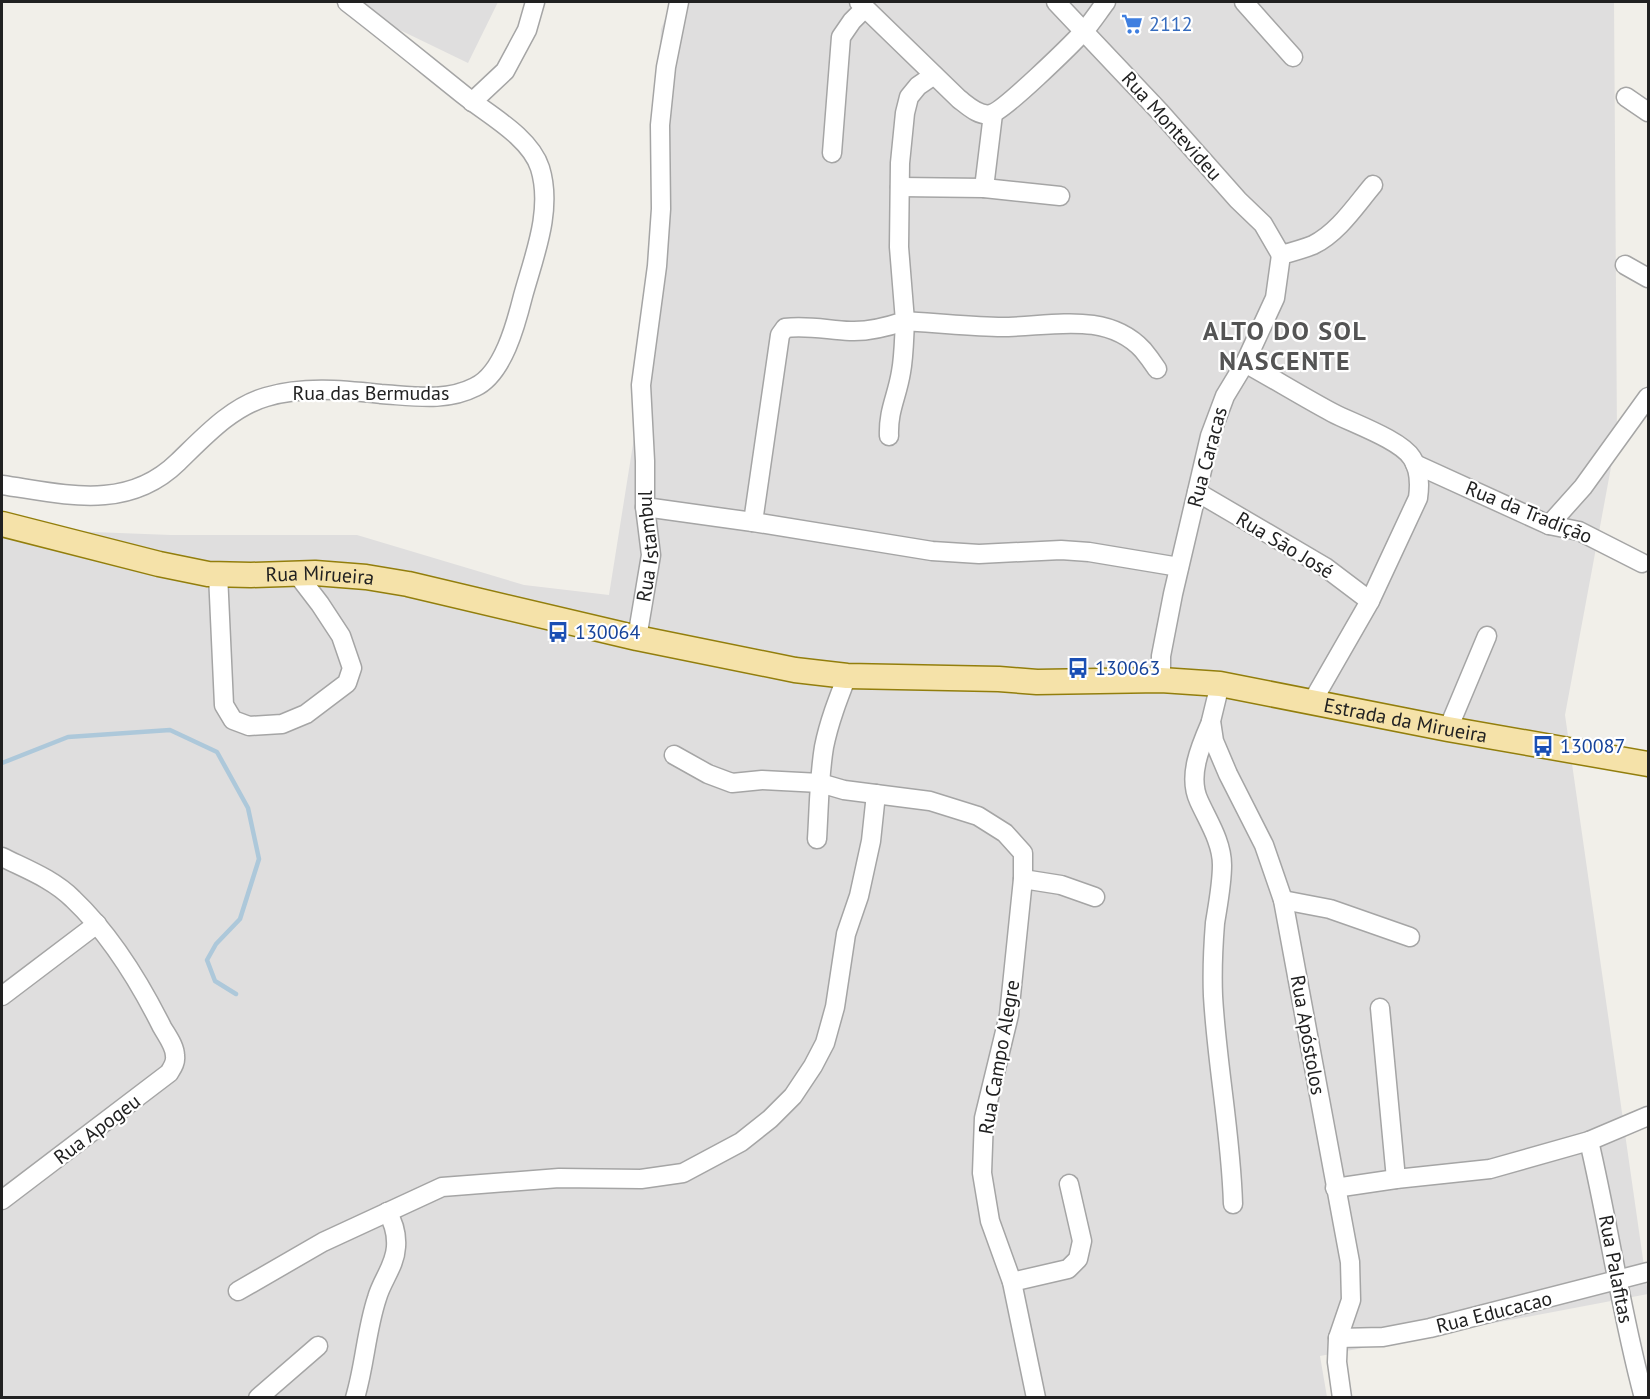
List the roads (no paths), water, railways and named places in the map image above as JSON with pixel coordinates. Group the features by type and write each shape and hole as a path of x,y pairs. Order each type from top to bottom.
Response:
{"main road":[{"name":"Rua Mirueira","path":"2,524 159,564 218,574 366,577 408,584 637,638"},
{"path":"637,638 752,662 847,676 1037,682 1161,680"},
{"name":"Estrada da Mirueira","path":"1161,680 1220,684 1448,729 1648,764"}],"street":[{"name":"Rua das Bermudas","path":"2,485 82,497 119,494 156,479 176,465 235,410 264,398 296,390 422,397 452,396 478,387 494,370 508,347 542,226 545,194 540,166 525,145 503,123 472,102 347,2"},
{"path":"472,102 505,71 526,30 535,2"},
{"name":"Rua Istambul","path":"637,638 651,555 645,507 641,385 657,266 661,209 660,125 666,67 679,2"},
{"name":"Rua Montevideu","path":"1056,2 1161,112 1238,200 1263,224 1281,255"},
{"path":"832,153 841,37 862,5 974,111 993,114 1019,93 1084,30 1106,2"},
{"path":"1244,2 1293,57"},
{"path":"889,436 888,421 891,405 901,373 905,321 899,247 905,113 909,97 918,86 934,75"},
{"path":"1626,97 1648,112"},
{"path":"984,188 993,114"},
{"path":"1281,255 1314,244 1325,237 1340,224 1373,184"},
{"path":"900,187 984,188 1060,196"},
{"name":"Rua Caracas","path":"1161,680 1161,656 1179,567 1216,416 1245,363 1275,298 1281,255"},
{"path":"1625,265 1648,278"},
{"path":"753,522 776,379 780,335 784,328 797,326 851,332 885,328 905,321 998,327 1080,322 1116,331 1143,350 1157,369"},
{"name":"Rua da Tradição","path":"1245,363 1333,413 1390,441 1411,456 1415,464 1550,525 1579,531 1642,563"},
{"path":"1550,525 1642,420 1648,397"},
{"path":"1312,702 1370,601 1418,498 1420,487 1415,464"},
{"name":"Rua São José","path":"1197,492 1325,567 1370,601"},
{"path":"645,507 932,551 979,554 1061,550 1089,552 1179,567"},
{"path":"218,574 224,705 233,720 249,726 282,724 306,714 347,683 352,668 340,636 320,604 297,574"},
{"path":"1448,729 1487,636"},
{"path":"817,839 824,746 835,705 847,676"},
{"name":"Rua Apóstolos","path":"1220,684 1211,721 1214,741 1264,845 1283,900 1350,1262 1351,1300 1338,1338 1337,1362 1341,1398"},
{"path":"1211,721 1198,753 1195,777 1197,799 1211,826 1222,862 1212,956 1219,1062 1231,1157 1233,1204"},
{"path":"238,1291 323,1242 442,1187 559,1178 641,1179 683,1173 741,1142 770,1119 792,1096 813,1066 825,1043 836,1007 846,934 859,896 871,841 876,794 844,790 820,783 762,780 732,783 708,774 674,755"},
{"name":"Rua Campo Alegre","path":"876,794 930,801 978,816 1005,833 1023,853 1023,879 1010,1015 984,1118 982,1173 990,1221 1012,1282 1036,1398"},
{"path":"2,857 28,868 53,884 72,898 97,924 2,996"},
{"path":"1023,879 1061,885 1095,897"},
{"path":"1283,900 1330,909 1410,937"},
{"name":"Rua Apogeu","path":"2,1200 169,1073 174,1065 176,1057 173,1047 154,1011 115,946 97,924"},
{"path":"1380,1008 1396,1179"},
{"path":"1335,1188 1490,1169 1589,1141 1648,1116"},
{"name":"Rua Palafitas","path":"1589,1141 1602,1196 1616,1280 1644,1398"},
{"path":"1012,1282 1068,1269 1078,1259 1082,1241 1069,1184"},
{"path":"355,1398 363,1373 375,1305 393,1264 396,1246 395,1224 387,1212"},
{"name":"Rua Educacao","path":"1338,1338 1383,1337 1430,1328 1648,1272"},
{"path":"258,1398 318,1346"}],"waterway":[{"path":"2,763 68,737 170,730 217,752 248,808 259,859 240,919 216,944 207,960 215,981 236,994"}],"place":[{"name":"2112","path":"1132,24"},
{"name":"130064","path":"558,632"},
{"name":"130063","path":"1078,668"},
{"name":"130087","path":"1543,746"}],"district":[{"name":"ALTO DO SOL NASCENTE","path":"1285,345"}]}
